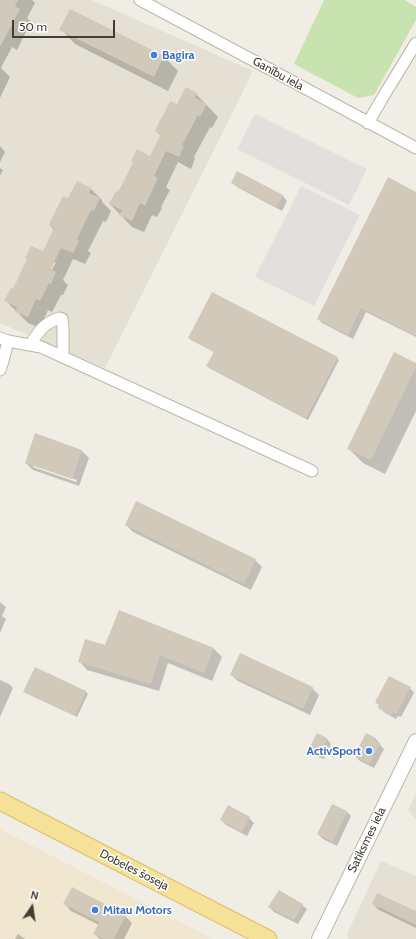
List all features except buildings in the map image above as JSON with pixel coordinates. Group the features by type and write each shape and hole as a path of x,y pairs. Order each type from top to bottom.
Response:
{"main road":[{"name":"Dobeles šoseja","path":"0,801 268,939"}],"street":[{"name":"Ganību iela","path":"140,0 416,148"},
{"path":"368,123 416,43"},
{"path":"30,345 40,329 53,320 59,318 62,319 63,357"},
{"path":"0,370 3,361 4,340 41,346 312,471"},
{"name":"Satiksmes iela","path":"319,939 416,741"}],"shaded area":[{"path":"0,0 92,0 253,71 105,368 0,323"},
{"path":"255,114 367,169 349,205 237,149"},
{"path":"301,186 360,215 314,306 255,277"},
{"path":"416,793 416,820 408,810"},
{"path":"0,829 213,939 0,939"},
{"path":"381,861 416,876 416,939 348,939 347,934"}],"green space":[{"path":"324,0 405,0 416,7 416,20 374,95 358,98 294,64"}],"place":[{"name":"Bagira","path":"154,55"},
{"name":"ActivSport","path":"369,751"},
{"name":"Mitau Motors","path":"95,910"}]}
